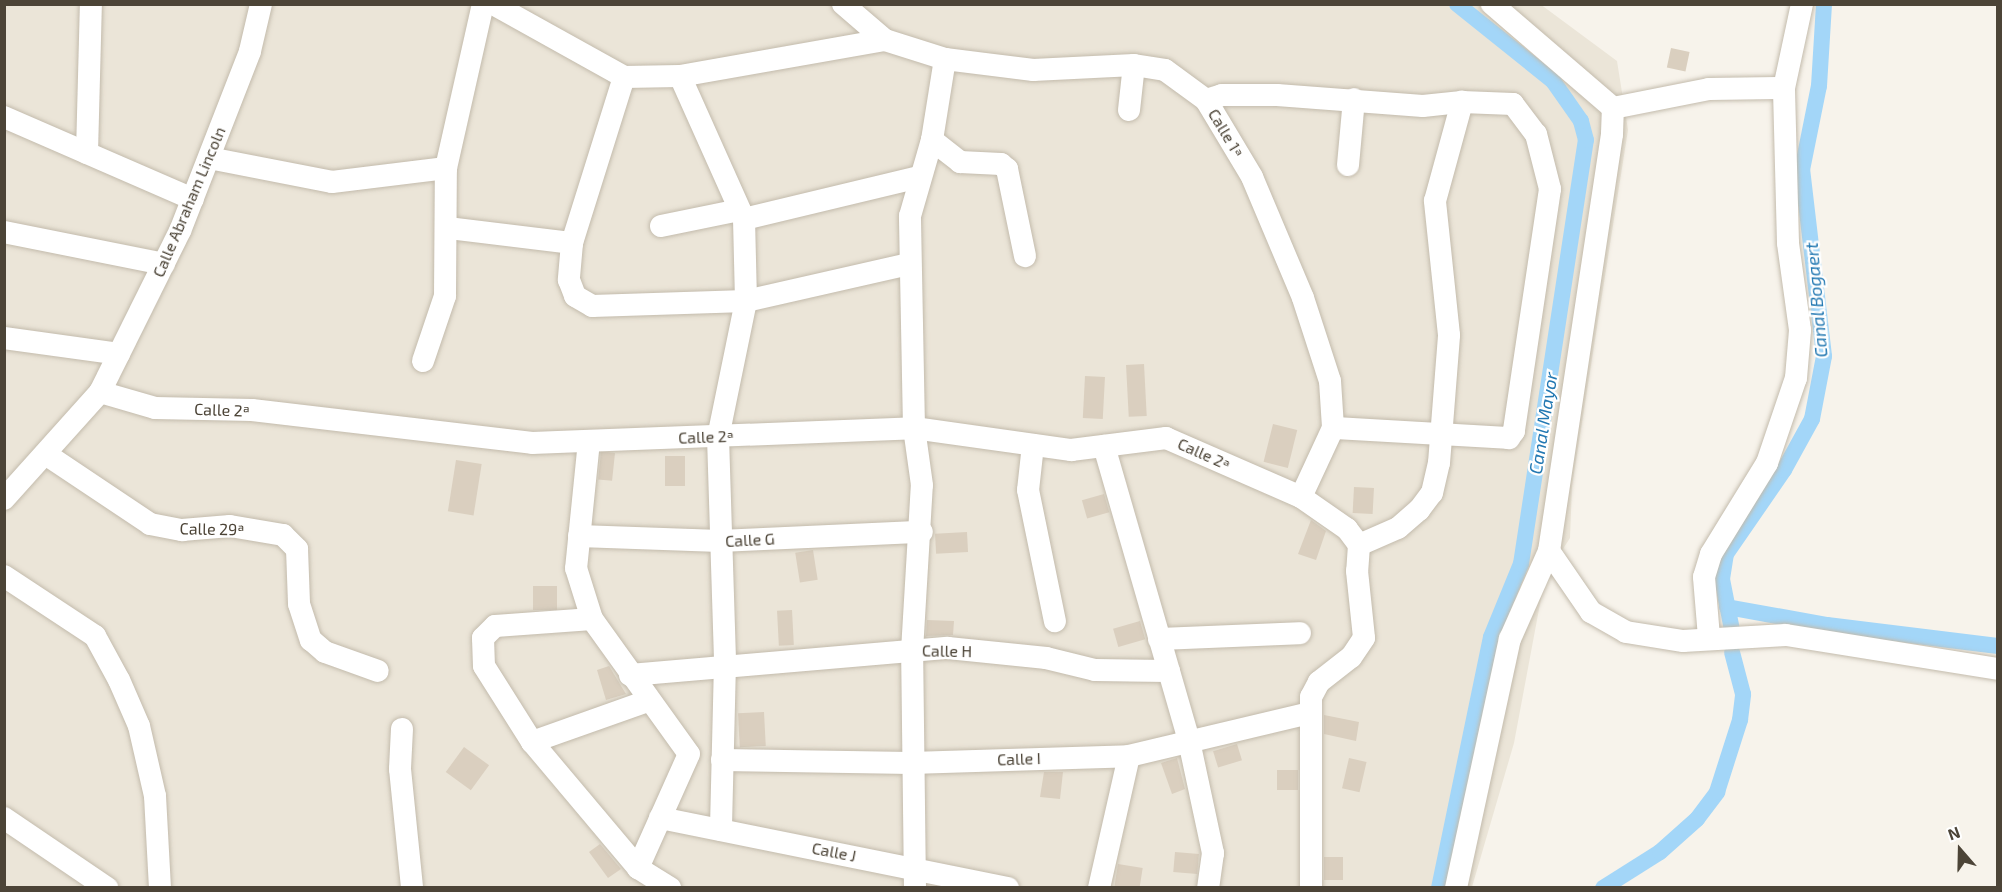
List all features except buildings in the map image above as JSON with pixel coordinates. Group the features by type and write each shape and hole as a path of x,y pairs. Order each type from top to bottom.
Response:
{"street":[{"path":"87,153 91,4"},
{"name":"Calle Abraham Lincoln","path":"4,499 46,455 100,392 164,264 193,199 250,51 261,4"},
{"path":"423,361 445,296 448,228 447,168 483,4"},
{"path":"493,4 624,76 680,76 885,40"},
{"name":"Calle 1ª","path":"843,4 885,40 945,59 1033,70 1134,65 1165,70 1206,100 1252,177 1303,298 1330,381 1333,428 1301,497"},
{"path":"1492,4 1613,108"},
{"path":"1709,636 1704,577 1711,554 1767,463 1796,378 1800,330 1788,243 1784,88 1802,4"},
{"path":"915,878 911,763 912,651 922,532 922,485 914,428 909,264 910,216 919,177 932,140 945,59"},
{"path":"1129,110 1134,65"},
{"path":"624,76 572,243 569,280 575,296 592,306 746,301 909,264"},
{"path":"680,76 741,214 746,301 718,437 725,663 721,830"},
{"path":"1613,108 1709,89 1784,88"},
{"path":"1206,100 1242,94 1354,99 1423,106 1462,102 1513,104 1520,110 1536,134 1550,189 1514,431 1509,438 1333,428"},
{"path":"1348,165 1354,99"},
{"path":"1311,888 1311,697 1319,682 1351,657 1364,638 1357,570 1359,545 1398,528 1419,510 1432,493 1444,434 1449,335 1435,201 1462,102"},
{"path":"1456,888 1479,766 1510,639 1549,551 1613,108"},
{"path":"4,117 193,199"},
{"path":"932,140 960,162 1001,164 1007,169 1024,256"},
{"path":"209,158 332,182 447,168"},
{"path":"661,226 741,214 919,177"},
{"path":"448,228 572,243"},
{"path":"4,232 164,264"},
{"path":"4,338 119,354"},
{"name":"Calle 2ª","path":"100,392 155,408 252,410 532,443 914,428 1071,450 1166,438 1301,497 1347,528 1359,545"},
{"path":"589,441 576,568 592,619 648,701 684,741 689,754 638,868"},
{"path":"1033,445 1028,490 1055,621"},
{"path":"1104,446 1189,741 1213,853 1208,888"},
{"name":"Calle 29ª","path":"46,455 150,524 182,530 230,526 283,534 297,549 299,604 312,640 325,652 378,671"},
{"name":"Calle G","path":"579,536 720,542 922,532"},
{"path":"1549,551 1591,612 1626,632 1683,641 1709,636 1786,635 1998,669"},
{"path":"4,576 95,636 119,680 139,726 155,796 160,888"},
{"path":"592,619 495,626 483,638 484,666 532,742 638,868 670,888"},
{"path":"1159,639 1300,633"},
{"name":"Calle H","path":"630,675 725,663 948,648 1046,658 1095,670 1169,671"},
{"path":"532,742 648,701"},
{"name":"Calle I","path":"722,760 911,763 1129,756 1310,713"},
{"path":"402,729 400,770 412,888"},
{"path":"1100,888 1129,756"},
{"path":"4,818 97,885"},
{"name":"Calle J","path":"660,818 721,830 915,878 1008,888"}],"shaded area":[{"path":"1540,4 1617,61 1628,130 1572,486 1570,538 1545,577 1514,743 1472,887 5,888 5,5"}],"waterway":[{"name":"Canal Mayor","path":"1439,888 1491,637 1521,564 1586,140 1581,121 1553,81 1457,4"},
{"name":"Canal Bogaert","path":"1732,630 1722,579 1726,554 1784,470 1812,419 1824,356 1802,170 1819,86 1824,4"},
{"path":"1727,607 1827,625 1998,646"},
{"path":"1603,888 1660,852 1697,819 1717,792 1740,720 1743,694 1732,652"}]}
